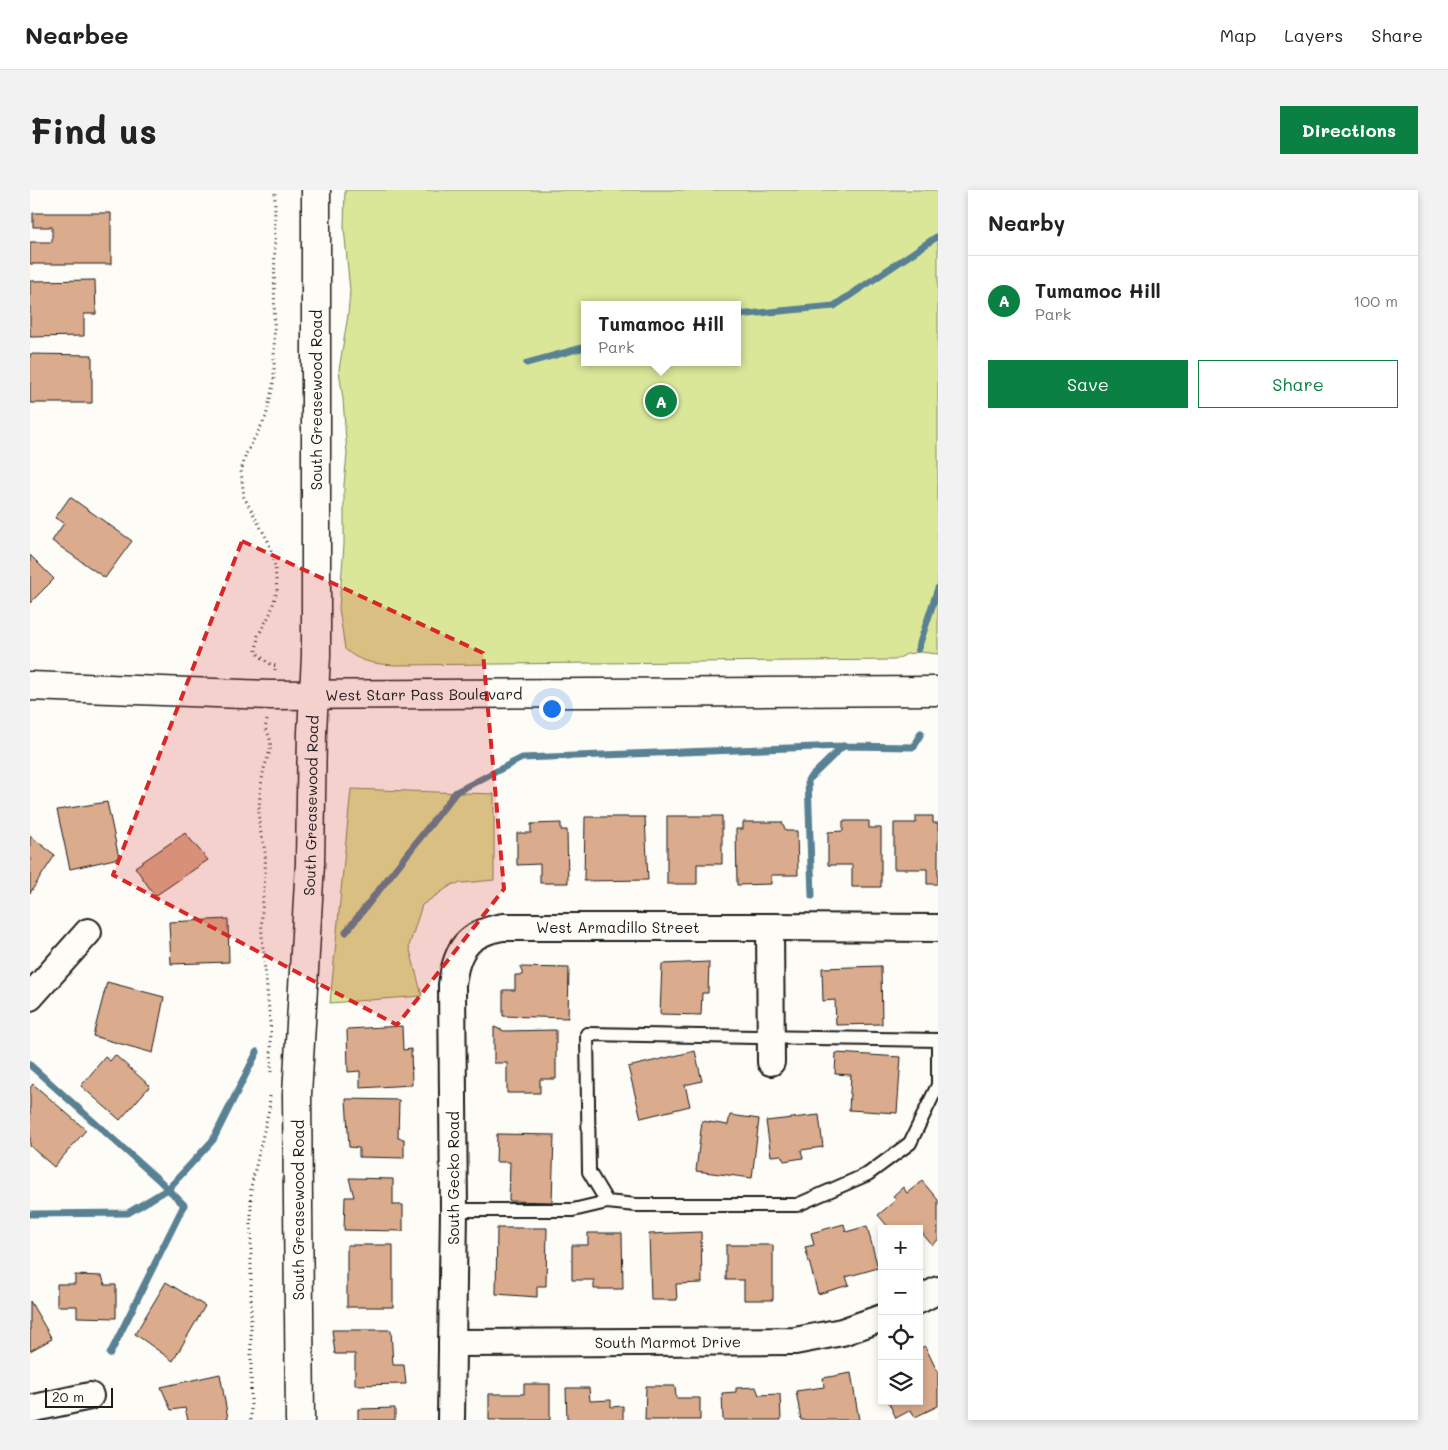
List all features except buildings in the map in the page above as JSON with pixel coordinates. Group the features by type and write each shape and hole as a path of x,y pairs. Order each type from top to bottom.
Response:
{"main road":[{"name":"South Greasewood Road","path":"300,1420 297,1095 310,863 312,732 315,694 316,190"},
{"name":"West Starr Pass Boulevard","path":"30,686 261,694 938,691"}],"street":[{"name":"West Armadillo Street","path":"470,940 481,932 503,927 938,928"},
{"path":"770,927 771,1050"},
{"path":"30,997 88,932"},
{"name":"South Gecko Road","path":"451,1420 454,1210 452,985 456,961 470,940"},
{"path":"923,1298 938,1290"},
{"name":"South Marmot Drive","path":"452,1342 796,1341 842,1332 878,1319"},
{"path":"30,1409 90,1396"}],"lane":[{"path":"454,1210 573,1210 607,1202 636,1205 797,1205 868,1174 910,1143 938,1085 938,1040 771,1050 587,1034 589,1172 607,1202"}],"path":[{"path":"268,663 256,652 258,636 271,612 275,600 277,590 275,567 268,541 244,497 240,471 246,454 266,417 274,380 275,190"},
{"path":"265,729 270,736 271,744 264,768 258,813 264,851 262,934 268,989 271,1073"},
{"path":"251,1420 251,1187 269,1109 270,1091"}],"highlighted area":[{"path":"242,541 483,653 504,889 397,1025 113,875"}],"green space":[{"path":"345,190 938,190 938,654 920,652 907,654 895,660 396,665 369,662 351,654 345,649 339,608 344,545 344,485 347,454 339,370 350,291 344,227"},
{"path":"351,789 494,794 494,880 453,884 422,905 409,946 422,996 330,1003"}],"waterway":[{"path":"741,315 834,306 938,236"},
{"path":"527,363 581,348"},
{"path":"918,649 938,588"},
{"path":"346,932 456,792 522,758 843,746 914,747 921,733"},
{"path":"812,896 808,780 843,746"},
{"path":"30,1214 128,1213 168,1189 213,1140 257,1052"},
{"path":"30,1065 160,1181 184,1205 110,1354"}],"place":[{"name":"Tumamoc Hill","path":"661,401"}]}
